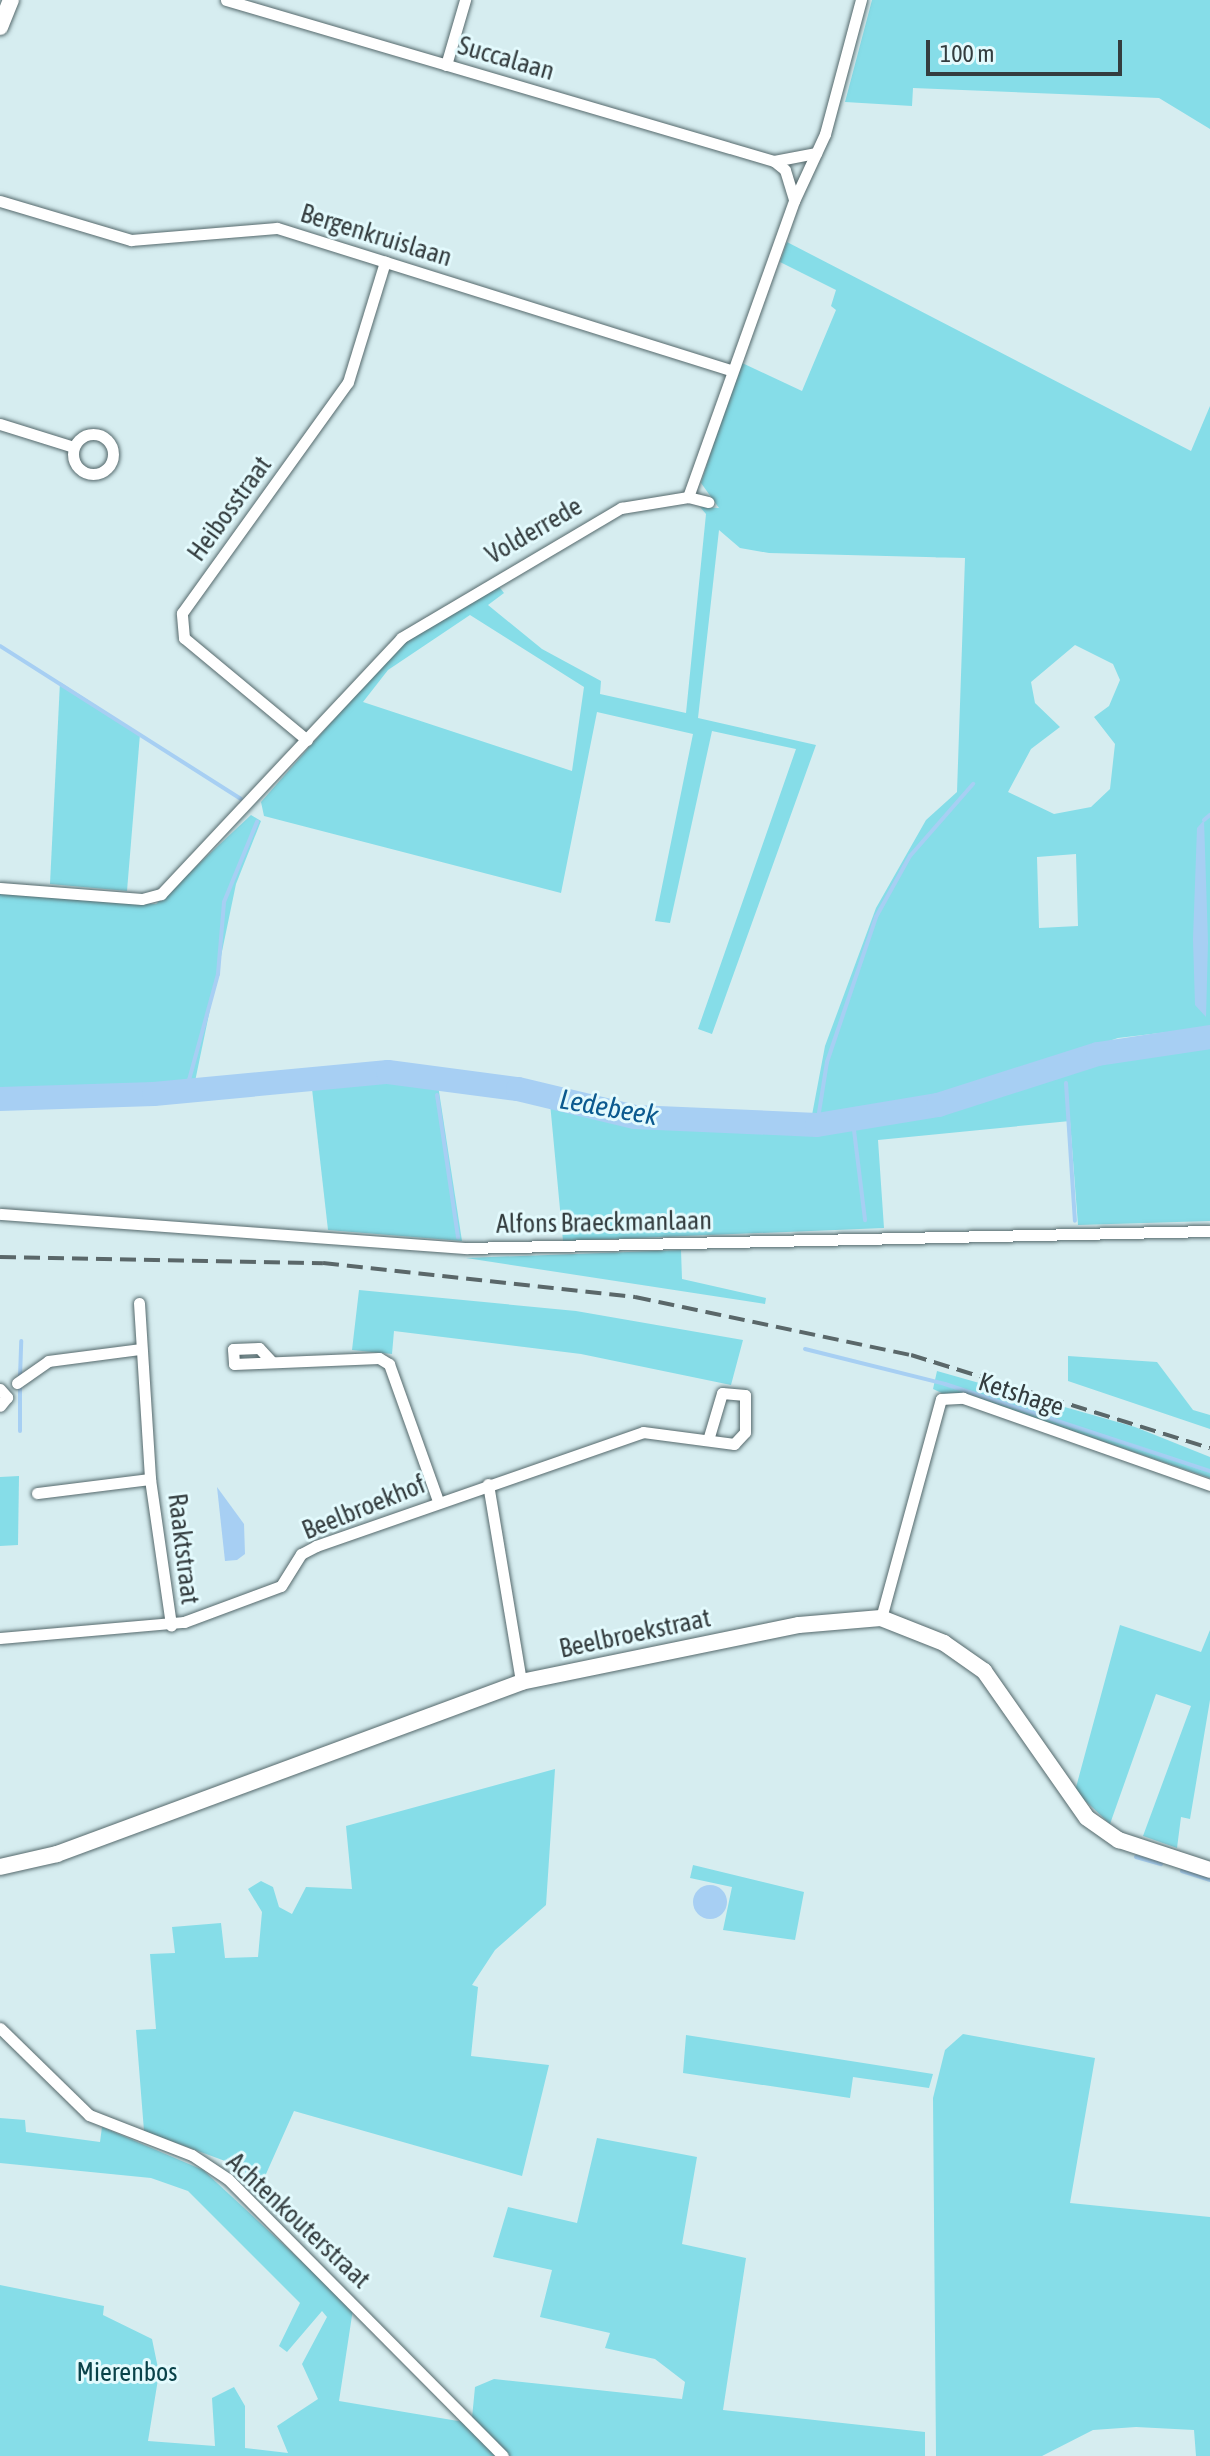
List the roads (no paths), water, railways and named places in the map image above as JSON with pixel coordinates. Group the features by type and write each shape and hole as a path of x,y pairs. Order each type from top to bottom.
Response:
{"street":[{"path":"0,27 11,0"},
{"name":"Succalaan","path":"226,0 774,161 816,153"},
{"path":"446,65 465,0"},
{"path":"708,502 688,497 794,201 816,153 861,0"},
{"path":"774,161 789,177 794,201"},
{"name":"Bergenkruislaan","path":"0,201 131,240 277,228 732,371"},
{"name":"Heibosstraat","path":"307,740 184,638 182,613 348,382 385,262"},
{"path":"0,424 70,446"},
{"name":"Volderrede","path":"0,888 151,899 234,824 307,740 413,630 621,508 688,497"},
{"name":"Alfons Braeckmanlaan","path":"0,1214 466,1248 1210,1231"},
{"name":"Raaktstraat","path":"139,1303 150,1479 171,1625"},
{"path":"21,1380 48,1361 141,1349"},
{"path":"272,1362 379,1358 389,1364 438,1501"},
{"path":"0,1389 7,1397 0,1406"},
{"name":"Beelbroekhof","path":"0,1638 171,1625 281,1586 301,1554 438,1501 643,1432 708,1440 741,1439 750,1409 745,1395 722,1393 708,1440"},
{"name":"Ketshage","path":"881,1618 941,1399 963,1398 1210,1485"},
{"name":"Raaktstraat","path":"37,1493 150,1479"},
{"path":"488,1484 521,1682"},
{"name":"Beelbroekstraat","path":"0,1867 57,1854 521,1682 799,1625 881,1618 944,1643 984,1671 1087,1818 1119,1840 1210,1870"},
{"name":"Achtenkouterstraat","path":"0,2028 89,2115 192,2155 228,2179 503,2456"}],"waterway":[{"path":"0,646 241,799"},
{"path":"817,1125 827,1062 876,917 910,856 973,784"},
{"path":"1204,820 1210,815"},
{"path":"186,1091 218,974 224,902 257,822"},
{"name":"Ledebeek","path":"0,1099 154,1094 388,1072 518,1089 635,1117 817,1125 938,1105 1098,1054 1210,1037"},
{"name":"Ledebeek","path":"436,1078 436,1084"},
{"path":"1066,1083 1075,1221"},
{"path":"437,1095 458,1237"},
{"path":"853,1122 865,1220"},
{"path":"20,1377 21,1341"},
{"path":"805,1349 945,1384 1210,1471"},
{"path":"20,1385 20,1431"},
{"path":"1136,1857 1161,1864"},
{"path":"1182,1871 1210,1880"}],"railway":[{"path":"0,1257 323,1263 635,1297 911,1355 1210,1448"}],"park label":[{"name":"Mierenbos","path":"127,2373"}]}
